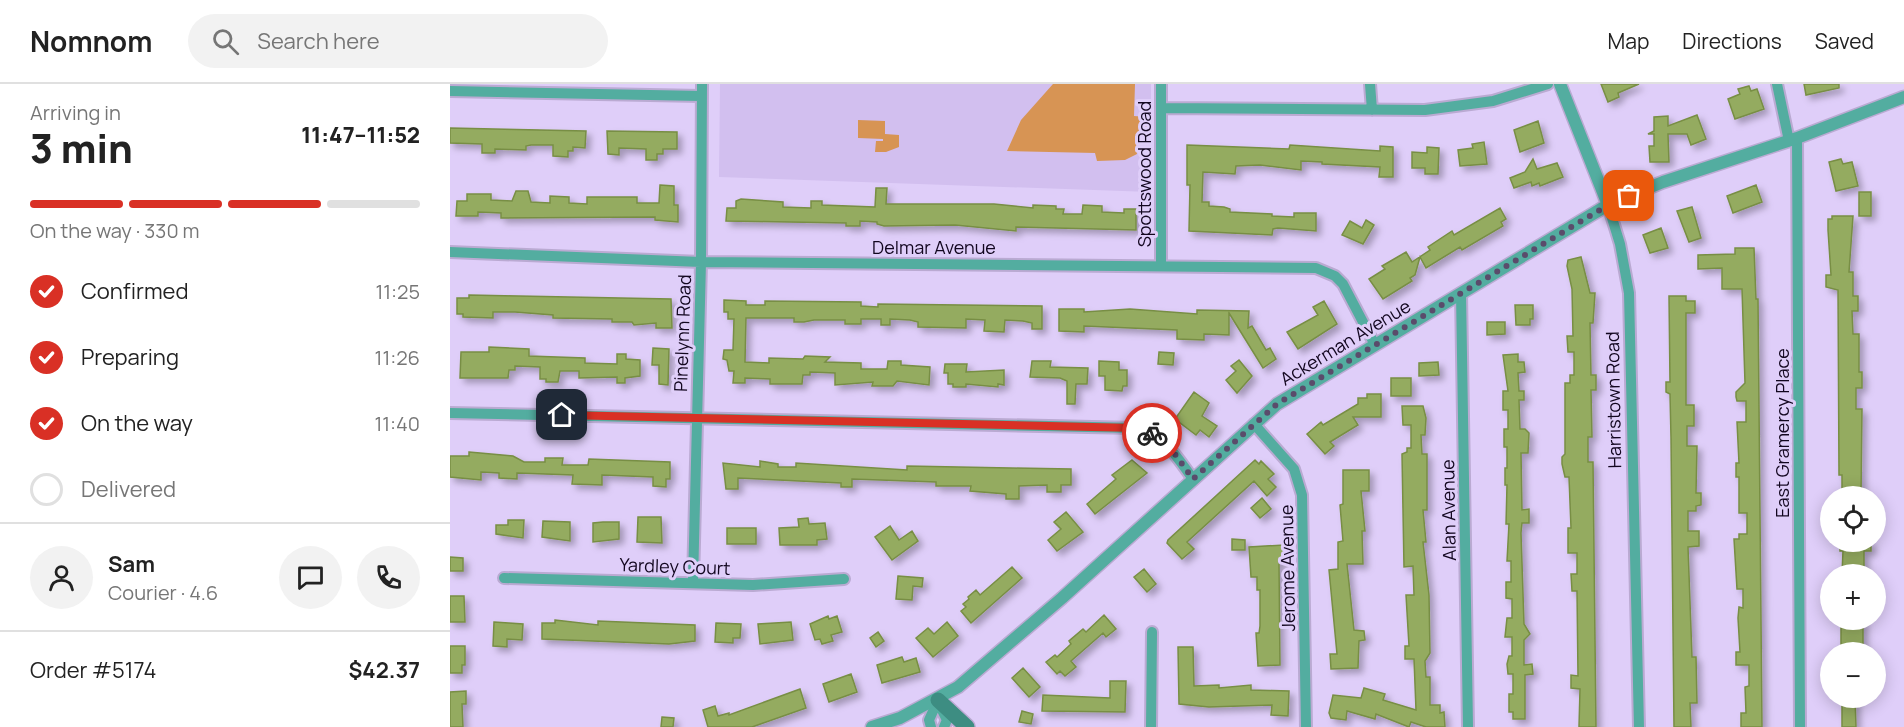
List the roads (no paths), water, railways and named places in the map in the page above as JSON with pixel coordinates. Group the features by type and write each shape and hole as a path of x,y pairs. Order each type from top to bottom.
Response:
{"main road":[{"path":"938,700 967,727"}],"street":[{"name":"Spottswood Road","path":"1161,84 1161,265"},
{"path":"1370,84 1372,110"},
{"path":"1161,108 1372,110 1459,107 1493,101 1548,84"},
{"name":"Harristown Road","path":"1560,84 1608,205 1620,244 1629,293 1639,727"},
{"name":"East Gramercy Place","path":"1777,84 1793,139 1800,727"},
{"path":"450,91 702,90"},
{"name":"Pinelynn Road","path":"693,582 701,262 702,90"},
{"name":"Ackerman Avenue","path":"872,727 900,718 938,700 977,672 1277,404 1608,205 1663,182 1793,139 1904,97"},
{"name":"Delmar Avenue","path":"450,252 701,262 1316,268 1326,271 1343,284 1375,345"},
{"name":"Alan Avenue","path":"1461,293 1468,727"},
{"path":"450,413 1136,428 1158,436 1167,443 1193,479"},
{"name":"Jerome Avenue","path":"1254,424 1294,469 1302,495 1306,727"},
{"name":"Yardley Court","path":"504,579 753,585 844,579"},
{"path":"1151,727 1152,632"},
{"path":"931,727 929,720 938,700"},
{"path":"938,700 947,720 944,727"}]}
